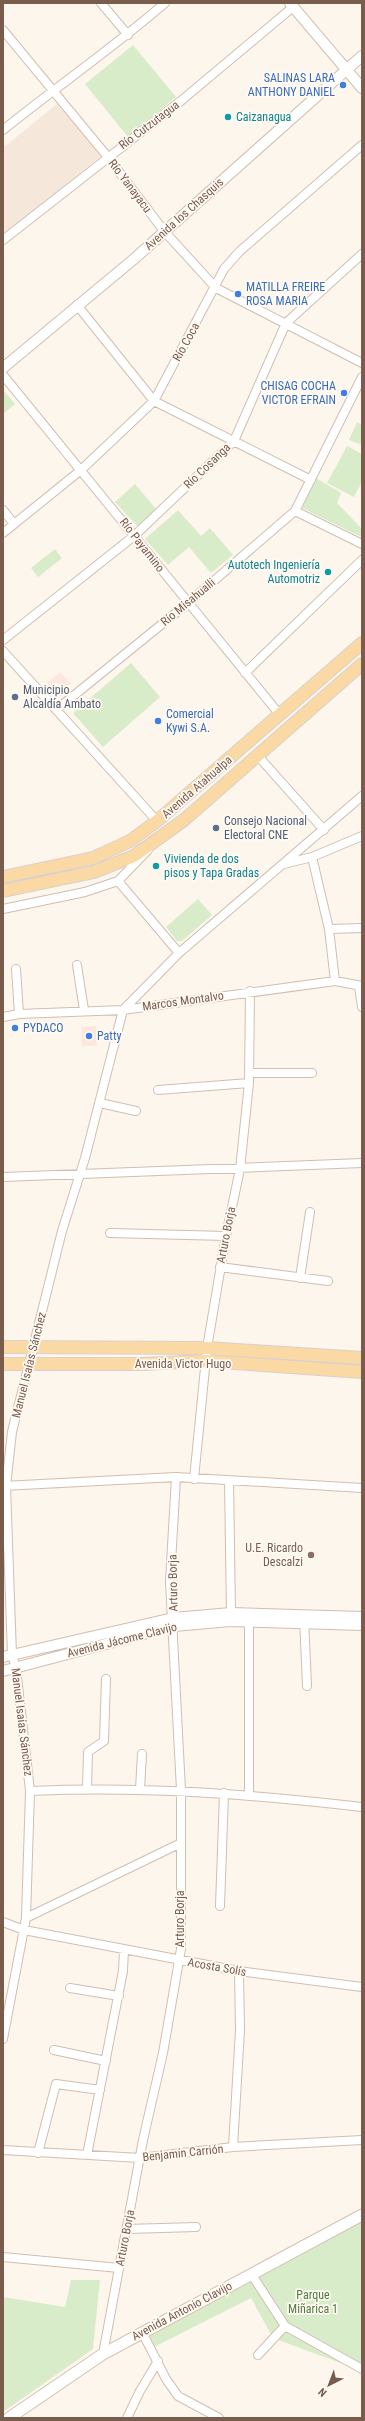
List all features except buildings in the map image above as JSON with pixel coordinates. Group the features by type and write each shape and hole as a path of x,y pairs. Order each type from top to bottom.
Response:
{"main road":[{"name":"Avenida Atahualpa","path":"3,877 93,858 130,841 157,821 362,643"},
{"name":"Avenida Atahualpa","path":"3,891 94,872 134,856 154,842 258,756 362,664"},
{"name":"Avenida Victor Hugo","path":"3,1347 208,1348 362,1358"},
{"name":"Avenida Victor Hugo","path":"3,1364 141,1364 206,1361 362,1372"},
{"name":"Avenida Antonio Clavijo","path":"9,2418 103,2354 362,2215"}],"street":[{"path":"101,3 128,35"},
{"path":"3,130 52,90 128,35 165,3"},
{"path":"291,5 362,88"},
{"name":"Río Cutzutagua","path":"3,240 107,156 182,100 291,5"},
{"name":"Río Yanayacu","path":"3,30 107,156 164,231 216,288 362,363"},
{"name":"Avenida los Chasquis","path":"3,368 164,231 362,56"},
{"name":"Río Coca","path":"3,533 81,470 154,402 216,288 224,269 240,251 362,145"},
{"name":"Río Cosanga","path":"3,640 134,536 234,441 286,323 362,254"},
{"path":"77,306 154,402 310,480"},
{"name":"Río Payamino","path":"3,376 280,715"},
{"name":"Río Misahualli","path":"56,710 188,603 295,511 362,377"},
{"path":"3,510 14,524"},
{"path":"295,511 362,544"},
{"path":"245,673 362,560"},
{"path":"3,651 157,821"},
{"path":"258,756 324,830"},
{"path":"123,1010 179,953 362,796"},
{"path":"282,865 312,857 362,836"},
{"path":"3,909 85,892 118,882 154,842"},
{"path":"312,857 329,929 335,981"},
{"path":"118,882 179,953"},
{"path":"329,929 362,928"},
{"path":"77,965 84,1010"},
{"path":"16,969 19,1014"},
{"name":"Marcos Montalvo","path":"3,1017 19,1014 84,1010 123,1010 250,991 335,981 360,986"},
{"path":"360,986 362,1007"},
{"name":"Arturo Borja","path":"194,1479 206,1361 220,1267 240,1168 249,1083 250,991"},
{"name":"Manuel Isaías Sánchez","path":"3,2039 6,2008 26,1918 30,1791 16,1668 8,1656 4,1486 12,1432 33,1346 62,1231 100,1102 123,1010"},
{"path":"249,1073 312,1073"},
{"path":"158,1090 249,1083"},
{"path":"100,1102 136,1111"},
{"path":"3,1177 362,1163"},
{"path":"300,1278 310,1212"},
{"path":"110,1233 226,1236"},
{"path":"220,1267 328,1281"},
{"path":"4,1486 176,1477 362,1488"},
{"name":"Arturo Borja","path":"103,2354 140,2158 163,2054 179,1961 179,1844 181,1790 174,1622 170,1581 176,1477"},
{"path":"229,1481 231,1613"},
{"name":"Avenida Jácome Clavijo","path":"8,1656 174,1622 231,1613 362,1625"},
{"name":"Avenida Jácome Clavijo","path":"3,1671 174,1622 249,1622 362,1617"},
{"path":"304,1619 306,1686"},
{"path":"249,1622 249,1795"},
{"path":"87,1789 88,1752 104,1741 106,1679"},
{"path":"140,1788 142,1754"},
{"path":"30,1791 140,1788 249,1795 362,1807"},
{"path":"220,1906 224,1793"},
{"path":"26,1918 179,1844"},
{"name":"Acosta Solís","path":"3,1922 24,1930 179,1961 239,1971 362,1987"},
{"path":"87,2155 123,1971 124,1949"},
{"path":"233,2148 240,2030 239,1971"},
{"path":"70,1988 118,1996"},
{"path":"54,2050 106,2061"},
{"path":"38,2153 56,2084 100,2090"},
{"name":"Benjamín Carrión","path":"3,2150 140,2158 233,2148 362,2140"},
{"path":"127,2229 196,2227"},
{"path":"3,2257 119,2268"},
{"path":"252,2275 285,2326 362,2369"},
{"path":"258,2355 285,2326"},
{"path":"142,2332 178,2396 219,2418"},
{"path":"127,2418 140,2391 158,2361"}],"shaded area":[{"path":"58,103 101,156 3,235 3,148"},
{"path":"60,672 68,681 72,683 63,690 56,682 50,687 47,683"},
{"name":"Patty","path":"96,1026 97,1046 82,1046 81,1027"}],"green space":[{"path":"133,45 176,97 128,137 85,84"},
{"path":"3,390 15,404 3,414"},
{"path":"357,422 362,425 362,445 349,440"},
{"path":"347,446 362,454 362,482 354,497 327,483"},
{"path":"316,478 341,493 337,503 362,529 361,537 302,508"},
{"path":"135,484 157,510 138,527 115,502"},
{"path":"178,510 201,536 210,528 233,555 211,573 189,547 168,565 145,539"},
{"path":"55,549 62,558 38,577 31,568"},
{"path":"131,663 160,697 103,747 73,713"},
{"path":"198,899 212,915 182,941 177,941 166,927"},
{"name":"Parque Miñarica 1","path":"362,2221 362,2371 273,2338 251,2298 154,2347 147,2333 295,2253"},
{"path":"71,2280 100,2280 93,2349 3,2412 3,2297 65,2307"}],"place":[{"name":"SALINAS LARA ANTHONY DANIEL","path":"343,85"},
{"name":"Caizanagua","path":"228,117"},
{"name":"MATILLA FREIRE ROSA MARIA","path":"238,294"},
{"name":"CHISAG COCHA VICTOR EFRAIN","path":"344,393"},
{"name":"Autotech Ingeniería Automotriz","path":"328,572"},
{"name":"Municipio Alcaldía Ambato","path":"15,697"},
{"name":"Comercial Kywi S.A.","path":"158,721"},
{"name":"Consejo Nacional Electoral CNE","path":"216,828"},
{"name":"Vivienda de dos pisos y Tapa Gradas","path":"156,866"},
{"name":"PYDACO","path":"15,1028"},
{"name":"Patty","path":"89,1036"},
{"name":"U.E. Ricardo Descalzi","path":"311,1555"}]}
